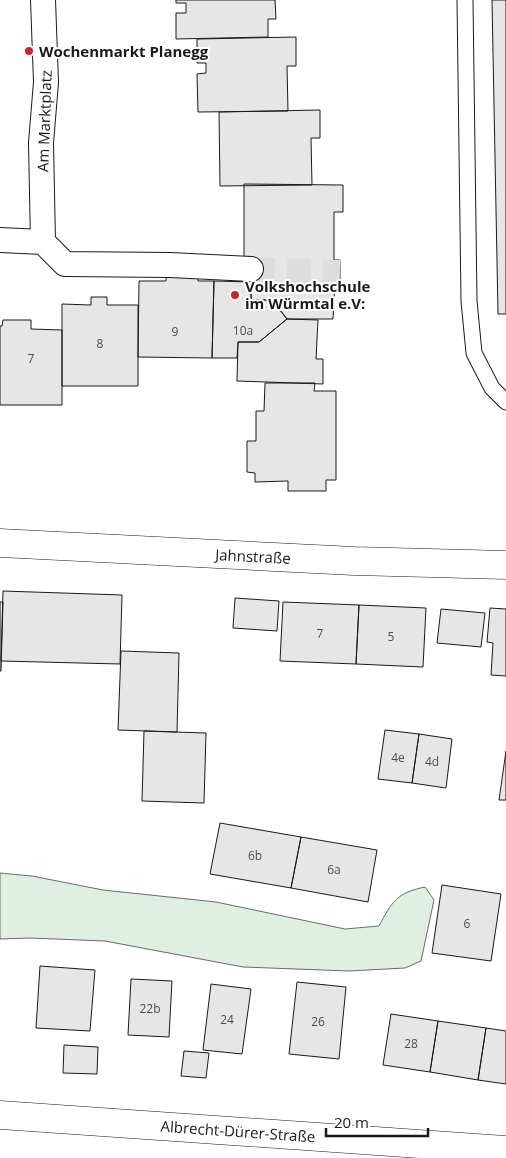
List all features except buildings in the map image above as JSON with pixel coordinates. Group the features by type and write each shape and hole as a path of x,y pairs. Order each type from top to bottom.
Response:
{"street":[{"name":"Am Marktplatz","path":"43,0 46,82 41,143 44,242"},
{"path":"0,240 44,242 65,264 170,265 251,269"},
{"name":"Jahnstraße","path":"0,543 354,562 506,565"},
{"name":"Albrecht-Dürer-Straße","path":"0,1115 506,1150"}],"lane":[{"path":"464,0 470,301 474,353 492,388 506,402"}],"green space":[{"path":"0,873 32,876 103,890 216,902 345,929 379,926 396,900 415,889 425,887 434,900 421,961 405,968 349,971 243,967 105,941 30,938 0,939"}],"tunnel":[{"path":"251,269 340,272"}],"place":[{"name":"Wochenmarkt Planegg","path":"29,51"},
{"name":"Volkshochschule im Würmtal e.V:","path":"235,295"}]}
